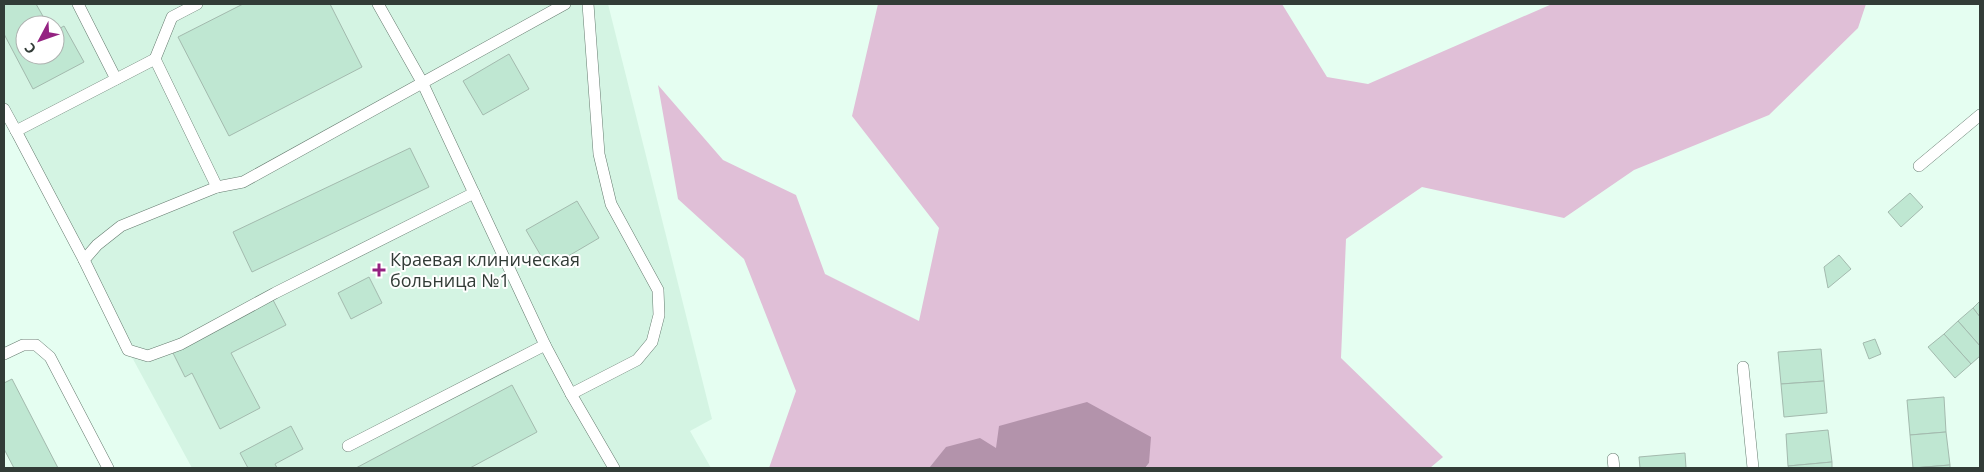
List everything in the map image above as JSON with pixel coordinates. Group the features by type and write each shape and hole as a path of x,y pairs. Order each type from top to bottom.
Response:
{"lane":[{"path":"78,4 116,79"},
{"path":"16,130 155,59 172,17 197,4"},
{"path":"378,4 422,82 545,345 614,468"},
{"path":"84,260 98,245 121,226 217,187 243,182 565,4"},
{"path":"571,394 637,360 652,342 659,315 658,290 611,204 599,154 588,4"},
{"path":"155,59 217,187"},
{"path":"4,109 84,260 128,350 148,356 182,344 275,293 474,193"},
{"path":"1919,166 1980,115"},
{"path":"4,354 24,345 36,345 50,358 108,468"},
{"path":"348,446 545,345"},
{"path":"1743,367 1754,468"}],"shaded area":[{"name":"Краевая клиническая больница №1","path":"4,4 608,4 712,419 690,431 711,468 192,468 4,121"},
{"path":"878,4 1282,4 1327,77 1368,84 1552,4 1866,4 1858,28 1769,115 1634,170 1564,218 1422,187 1346,239 1341,358 1443,457 1430,468 1145,468 1149,463 996,448 947,447 929,468 769,468 796,391 744,259 678,199 658,85 723,160 796,195 825,274 919,321 939,228 852,116"},
{"path":"1087,402 1151,437 1149,463 1145,468 929,468 946,447 980,438 996,448 999,426"}],"building":[{"path":"4,4 36,4 42,15 15,15 15,55 4,34"},
{"path":"243,4 330,4 362,67 229,136 178,37"},
{"path":"65,28 84,62 33,89 20,65 65,65"},
{"path":"509,54 529,89 483,115 463,81"},
{"path":"410,148 429,187 252,272 233,232"},
{"path":"1910,193 1923,207 1901,227 1888,212"},
{"path":"577,201 599,238 548,268 526,230"},
{"path":"1839,255 1851,269 1828,288 1824,267"},
{"path":"369,277 382,303 351,319 338,293"},
{"path":"272,298 286,325 231,353 260,408 220,429 192,373 185,377 172,351"},
{"path":"1980,301 1980,317 1973,308"},
{"path":"1973,308 1980,317 1980,346 1958,321"},
{"path":"1958,321 1980,346 1980,356 1971,364 1944,334"},
{"path":"1944,334 1971,364 1955,378 1928,347"},
{"path":"1875,339 1881,354 1869,359 1863,343"},
{"path":"1821,349 1824,381 1781,384 1778,352"},
{"path":"12,379 58,468 14,468 4,449 4,383"},
{"path":"1824,381 1827,413 1784,417 1781,384"},
{"path":"512,385 537,432 470,468 356,468"},
{"path":"1944,397 1946,432 1910,435 1907,400"},
{"path":"291,426 303,449 275,464 277,468 248,468 240,453"},
{"path":"1828,430 1832,462 1788,466 1786,434"},
{"path":"1946,432 1950,465 1913,468 1910,435"},
{"path":"1685,453 1686,468 1640,468 1639,457"},
{"path":"1832,462 1832,468 1789,468 1788,466"},
{"path":"1950,465 1950,468 1913,468"}],"place":[{"name":"Краевая клиническая больница №1","path":"379,270"}]}
